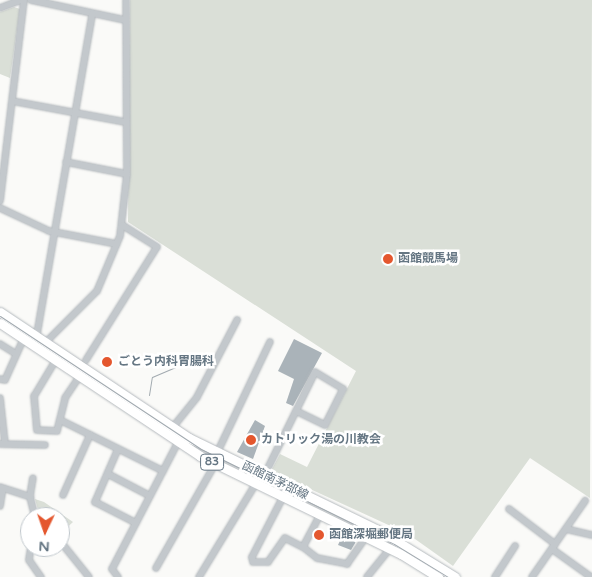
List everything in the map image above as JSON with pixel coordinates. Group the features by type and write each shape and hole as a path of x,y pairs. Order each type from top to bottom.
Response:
{"main road":[{"name":"函館南茅部線","path":"0,312 48,340 173,427 217,453 397,540 455,577"},
{"name":"函館南茅部線","path":"0,323 178,442 216,464 390,549 438,577"}],"street":[{"path":"0,8 22,0 0,201"},
{"path":"31,0 125,20"},
{"path":"48,340 96,291 117,244 122,224 127,174 126,0"},
{"path":"0,379 5,380 16,354 26,342 37,334 92,14"},
{"path":"12,101 126,122"},
{"path":"66,162 127,174"},
{"path":"0,208 54,232 117,244"},
{"path":"86,360 157,248 122,224"},
{"path":"173,427 197,397 237,320"},
{"path":"217,453 270,342"},
{"path":"0,344 16,354"},
{"path":"54,362 34,396 37,430 57,431 65,398 78,379"},
{"path":"199,577 263,475 314,372 343,389 325,425 296,411"},
{"path":"0,398 2,444 45,445"},
{"path":"60,420 163,471"},
{"path":"63,495 90,435"},
{"path":"118,577 112,569 178,442"},
{"path":"118,449 95,502 136,523"},
{"path":"156,568 216,464"},
{"path":"108,474 150,496"},
{"path":"33,507 30,496 34,478"},
{"path":"0,506 1,487 30,496"},
{"path":"283,497 252,562 267,563 286,538 303,547 317,558 347,564 366,537"},
{"path":"532,577 585,501"},
{"path":"509,509 591,577"},
{"path":"303,547 320,515"},
{"path":"566,530 592,535"},
{"path":"367,577 397,540"},
{"path":"494,577 515,546"},
{"path":"70,553 89,577"},
{"path":"29,557 29,560 41,577"}],"shaded area":[{"name":"函館競馬場","path":"130,0 592,0 590,498 530,458 453,566 408,534 271,471 280,454 307,467 356,371 128,222"},
{"path":"14,7 20,9 10,78 0,74 0,12"},
{"path":"35,499 51,507 37,507"}],"building":[{"path":"294,339 322,353 293,406 286,403 294,379 278,371"},
{"name":"カトリック湯の川教会","path":"255,420 265,426 253,459 237,452"},
{"path":"343,534 357,540 351,550 338,545"}],"tram line":[{"path":"0,316 201,449 394,544 448,577"},
{"path":"149,395 152,377 180,365"}],"place":[{"name":"函館競馬場","path":"388,259"},
{"name":"ごとう内科胃腸科","path":"107,362"},
{"name":"カトリック湯の川教会","path":"251,440"},
{"name":"函館深堀郵便局","path":"319,535"}]}
